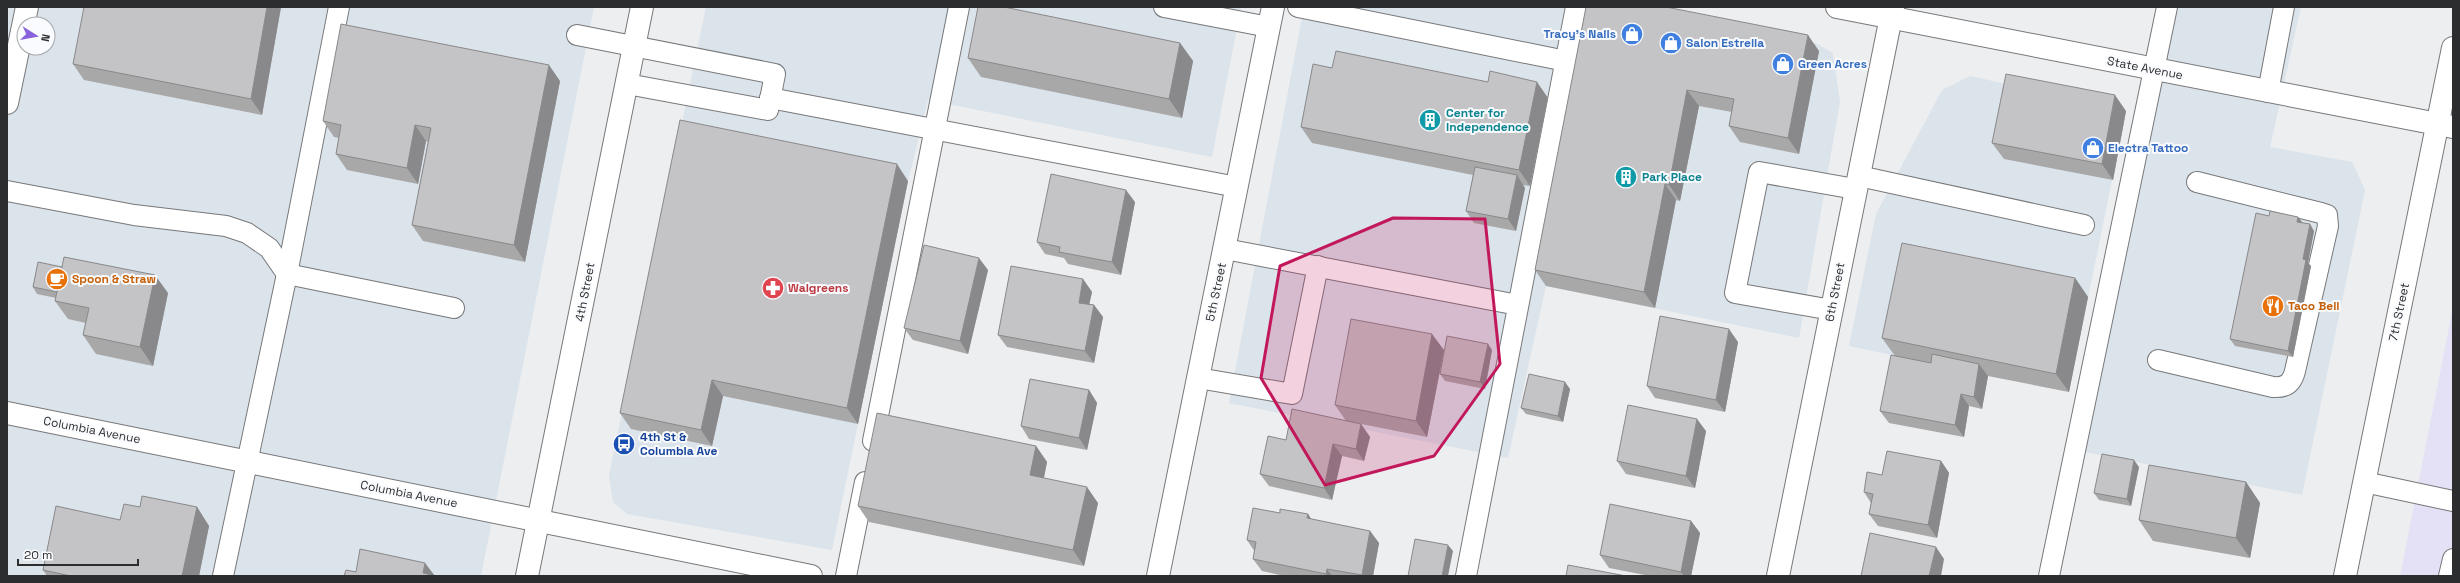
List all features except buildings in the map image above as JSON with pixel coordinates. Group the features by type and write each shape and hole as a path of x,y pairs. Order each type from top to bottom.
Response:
{"street":[{"path":"7,103 27,7"},
{"name":"4th Street","path":"527,576 642,7"},
{"name":"State Avenue","path":"1837,7 1892,13 2155,70 2445,126"},
{"name":"6th Street","path":"1778,576 1892,13"},
{"name":"5th Street","path":"1158,576 1271,17"},
{"name":"7th Street","path":"2345,576 2364,482 2445,126 2453,48"},
{"name":"Columbia Avenue","path":"7,413 811,576"}],"lane":[{"path":"223,576 246,461 288,274 339,7"},
{"path":"846,576 959,7"},
{"path":"1164,7 1271,17"},
{"path":"1298,7 1566,61"},
{"path":"1466,576 1576,7"},
{"path":"2049,576 2167,7"},
{"path":"2268,92 2284,7"},
{"path":"577,35 775,74 769,104"},
{"path":"627,84 769,104 935,131 1237,188"},
{"path":"1832,310 1735,292 1759,172 1857,182 2084,225"},
{"path":"2158,360 2273,387 2287,385 2293,380 2328,226 2327,215 2197,182"},
{"path":"7,191 134,216 226,226 247,233 269,248 288,274 454,308"},
{"path":"1225,249 1518,305"},
{"path":"1198,378 1292,394 1318,266"},
{"path":"2364,482 2453,501"},
{"path":"2449,576 2453,559"}],"highlighted area":[{"path":"1393,218 1485,219 1500,364 1434,456 1325,485 1261,378 1280,266"}],"shaded area":[{"path":"7,7 594,7 481,576 7,576"},
{"path":"706,7 1241,7 1212,157 928,100 908,181 832,550 627,514 613,502 609,475"},
{"path":"1304,7 1635,7 1815,43 1833,53 1840,102 1799,338 1546,286 1508,458 1229,403"},
{"path":"2172,7 2301,7 2270,147 2352,162 2365,190 2302,495 2080,451"},
{"path":"1970,76 2126,111 2069,392 1849,346 1876,214 1942,90"},
{"path":"2453,307 2453,576 2400,576"}],"place":[{"name":"Tracy's Nails","path":"1632,34"},
{"name":"Salon Estrella","path":"1671,43"},
{"name":"Green Acres","path":"1783,64"},
{"name":"Center for Independence","path":"1430,120"},
{"name":"Electra Tattoo","path":"2093,148"},
{"name":"Park Place","path":"1626,177"},
{"name":"Spoon & Straw","path":"57,279"},
{"name":"Walgreens","path":"773,288"},
{"name":"Taco Bell","path":"2273,306"},
{"name":"4th St & Columbia Ave","path":"624,444"}]}
